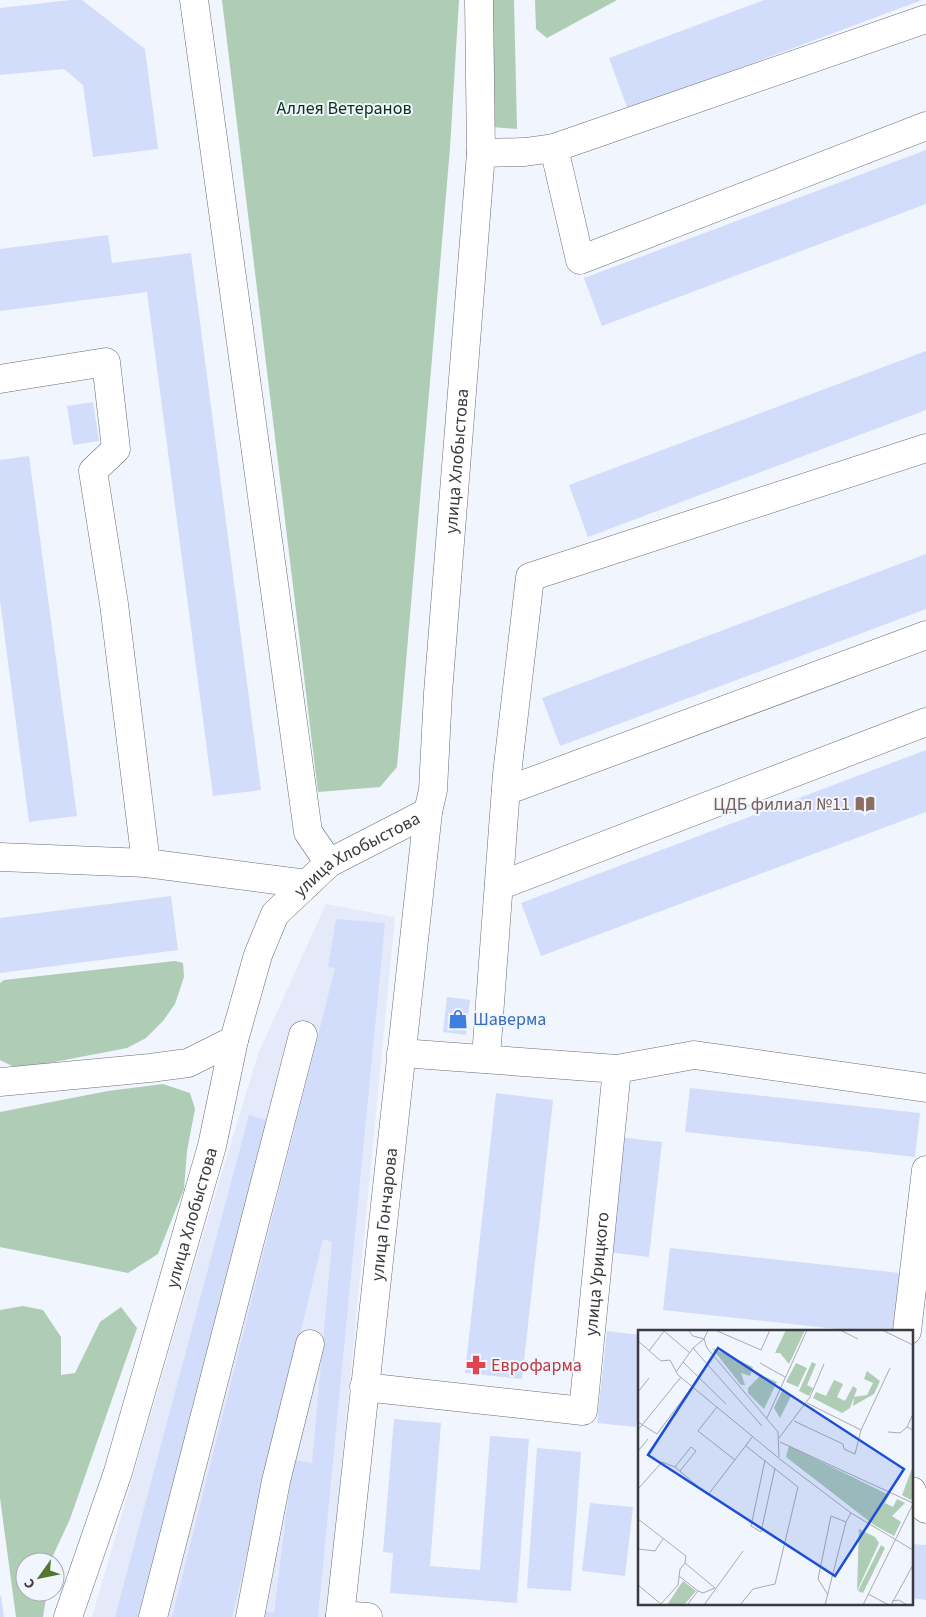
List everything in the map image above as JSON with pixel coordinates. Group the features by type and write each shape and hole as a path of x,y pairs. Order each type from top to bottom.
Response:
{"street":[{"path":"194,0 308,832 329,863"},
{"name":"улица Хлобыстова","path":"68,1617 118,1472 212,1146 234,1040 258,956 275,914 329,863 428,812 433,790 438,693 481,153 479,0"},
{"path":"481,153 525,152 554,148 926,19"},
{"path":"554,148 580,260 926,126"},
{"path":"0,379 106,362 116,449 93,471 114,604 146,863"},
{"path":"486,1057 506,792 530,577 926,448"},
{"path":"506,792 926,635"},
{"path":"499,886 926,722"},
{"name":"улица Гончарова","path":"340,1616 428,812"},
{"path":"0,857 146,863 307,884"},
{"path":"153,1617 303,1035"},
{"path":"0,1082 188,1063 234,1040"},
{"path":"401,1053 486,1057 617,1069 694,1055 926,1088"},
{"name":"улица Урицкого","path":"364,1387 583,1410 617,1069"},
{"path":"907,1330 926,1170"},
{"path":"250,1617 276,1481 310,1344"},
{"path":"914,1498 915,1502 926,1509"},
{"path":"340,1616 368,1617"}],"shaded area":[{"path":"326,904 395,917 327,1617 92,1617 203,1235 258,1054"}],"green space":[{"name":"Аллея Ветеранов","path":"222,0 459,0 450,148 397,767 380,787 318,792"},
{"path":"492,0 514,0 517,129 492,127"},
{"path":"535,0 617,0 547,38 536,29"},
{"path":"175,961 183,963 184,977 175,1004 163,1021 146,1038 127,1048 18,1069 0,1060 0,983 4,980"},
{"path":"163,1084 190,1093 195,1109 187,1151 184,1189 158,1254 128,1273 0,1247 0,1112 108,1091"},
{"path":"23,1306 43,1310 61,1337 61,1375 75,1373 100,1322 121,1307 137,1328 70,1519 55,1552 15,1552 15,1602 45,1602 43,1617 16,1617 0,1498 0,1310"}],"building":[{"path":"82,0 145,49 158,149 93,157 83,85 64,69 0,75 0,8"},
{"path":"764,0 922,0 628,110 609,58"},
{"path":"926,150 926,204 602,326 584,278"},
{"path":"108,235 112,263 191,253 261,790 213,796 147,292 0,311 0,249"},
{"path":"926,351 926,410 588,537 569,485"},
{"path":"93,402 99,441 73,445 67,406"},
{"path":"29,456 77,816 29,822 0,601 0,460"},
{"path":"926,554 926,609 560,746 542,698"},
{"path":"926,750 926,812 541,956 521,903"},
{"path":"171,896 178,950 0,973 0,918"},
{"path":"336,919 385,923 318,1617 262,1617 263,1611 274,1613 293,1460 312,1463 332,1242 323,1239 232,1617 172,1617 335,968 328,967"},
{"path":"447,997 470,1000 466,1035 443,1032"},
{"path":"690,1088 920,1113 915,1157 685,1132"},
{"path":"496,1093 553,1100 522,1379 465,1373"},
{"path":"249,1115 270,1121 138,1617 115,1617"},
{"path":"619,1137 662,1142 649,1257 606,1252"},
{"path":"670,1248 900,1273 894,1330 846,1330 663,1310"},
{"path":"607,1331 638,1335 638,1411 636,1427 597,1423"},
{"path":"394,1419 441,1423 430,1566 480,1570 490,1436 529,1439 517,1603 390,1593 393,1553 383,1552"},
{"path":"537,1448 581,1452 571,1591 527,1588"},
{"path":"590,1503 633,1507 625,1576 582,1571"},
{"path":"914,1544 926,1545 926,1600 914,1598"},
{"path":"1,1596 4,1617 0,1617"}],"place":[{"name":"ЦДБ филиал №11","path":"865,804"},
{"name":"Шаверма","path":"458,1019"},
{"name":"Еврофарма","path":"476,1365"}]}
